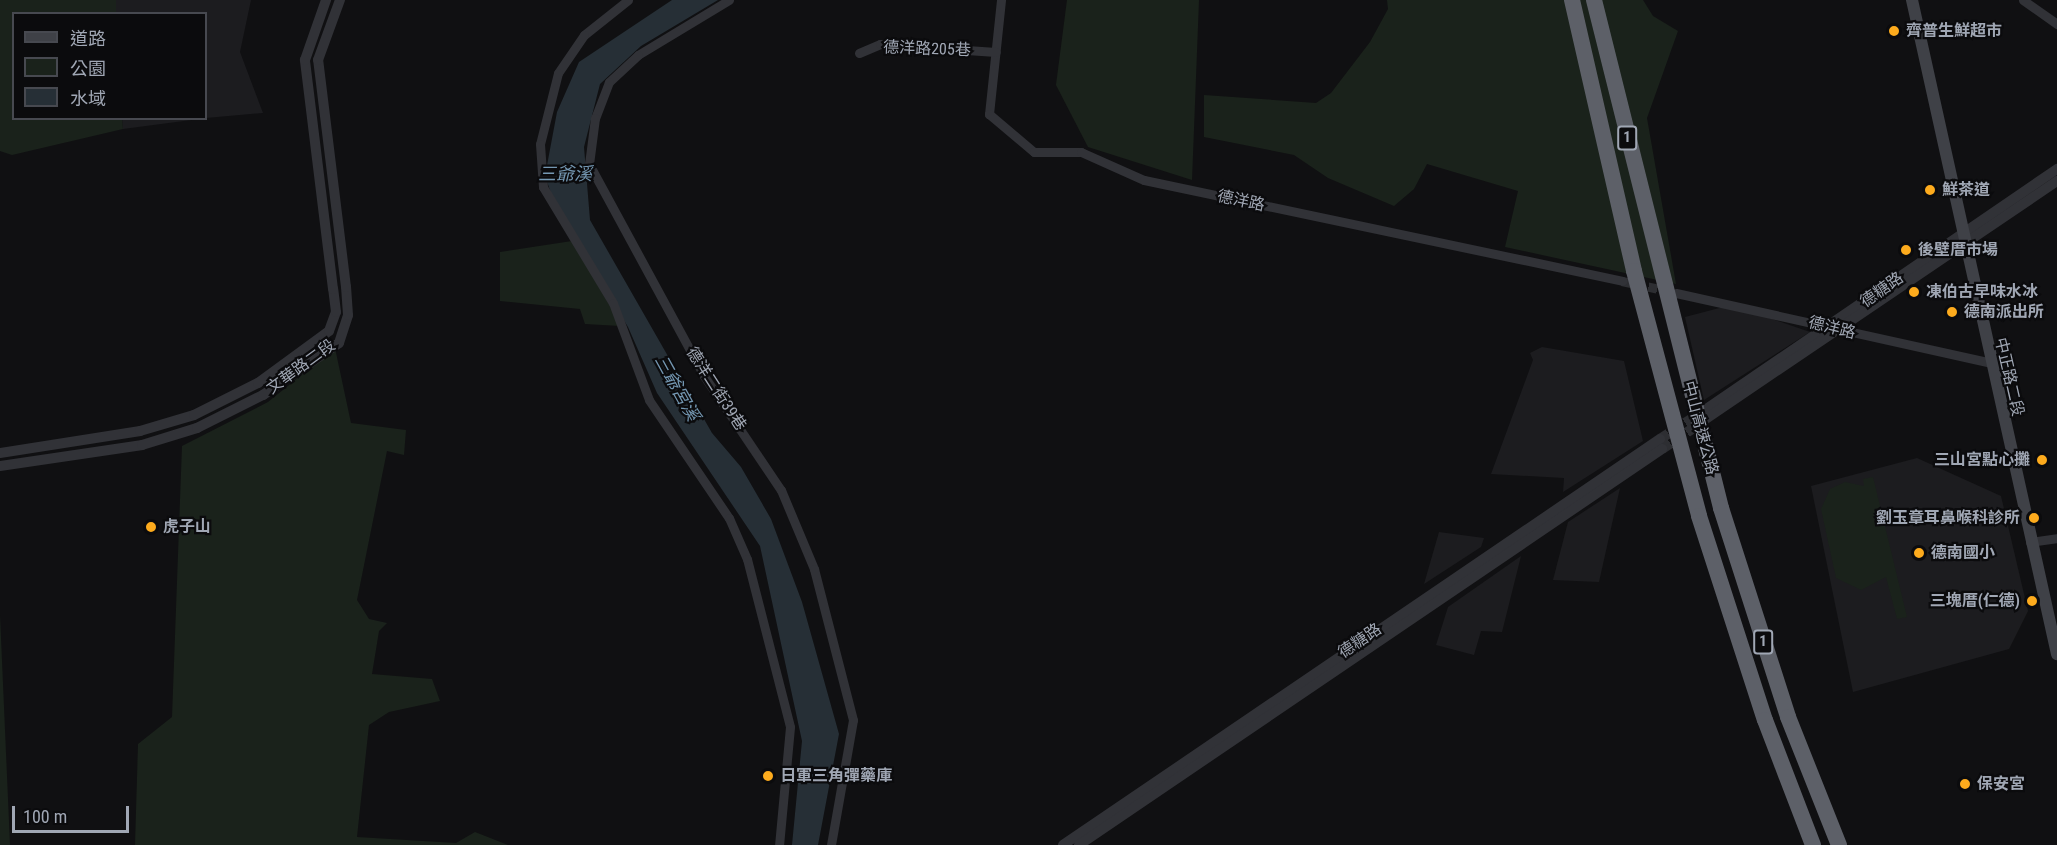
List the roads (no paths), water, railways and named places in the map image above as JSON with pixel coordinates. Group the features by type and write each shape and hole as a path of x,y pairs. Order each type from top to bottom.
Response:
{"highway":[{"name":"中山高速公路","path":"1572,0 1628,276 1639,288 1680,448 1765,720 1814,845"},
{"name":"中山高速公路","path":"1594,0 1660,277 1670,293 1782,700 1839,845"},
{"path":"1782,700 1795,714 1847,845"},
{"path":"1765,720 1763,738 1802,845"}],"main road":[{"name":"中正路二段","path":"1912,0 1988,362 2057,654"}],"street":[{"name":"文華路二段","path":"0,453 140,431 194,416 258,383 329,331 336,312 305,60 326,0"},
{"name":"文華路二段","path":"0,466 142,445 197,429 263,395 339,343 348,315 346,288 318,60 339,0"},
{"path":"628,0 584,35 558,73 540,144 543,187 613,303 649,400 729,518 747,559 790,727 779,845"},
{"name":"德洋二街39巷","path":"729,0 638,55 609,82 596,118 589,164 704,376 782,490 811,560 853,720 831,845"},
{"name":"德洋路","path":"1001,0 989,114 1034,152 1081,152 1144,180 1628,276"},
{"path":"2023,0 2057,24"},
{"name":"德洋路205巷","path":"859,53 880,45 996,52"},
{"name":"德糖路","path":"1702,416 1835,329 2057,169"},
{"name":"德糖路","path":"1962,239 2057,181"},
{"name":"德洋路","path":"1670,293 1988,362"},
{"name":"德糖路","path":"1063,845 1661,444 1079,845"},
{"path":"2030,542 2057,538"}],"water":[{"name":"三爺溪","path":"672,0 718,0 641,46 600,84 584,147 590,220 712,433 741,467 771,519 802,602 839,734 818,845 792,845 802,741 760,546 657,393 628,327 557,210 545,176 557,112 579,62"}],"tunnel":[{"path":"1622,281 1669,291"},
{"path":"1660,439 1702,412"},
{"path":"1662,449 1704,421"}],"place":[{"name":"齊普生鮮超市","path":"1894,31"},
{"name":"鮮茶道","path":"1930,190"},
{"name":"後壁厝市場","path":"1906,250"},
{"name":"凍伯古早味水冰","path":"1914,292"},
{"name":"德南派出所","path":"1952,312"},
{"name":"三山宮點心攤","path":"2042,460"},
{"name":"劉玉章耳鼻喉科診所","path":"2034,518"},
{"name":"虎子山","path":"151,527"},
{"name":"德南國小","path":"1919,553"},
{"name":"三塊厝(仁德)","path":"2032,601"},
{"name":"日軍三角彈藥庫","path":"768,776"},
{"name":"保安宮","path":"1965,784"}],"water label":[{"name":"三爺宮溪","path":"677,388"}]}
